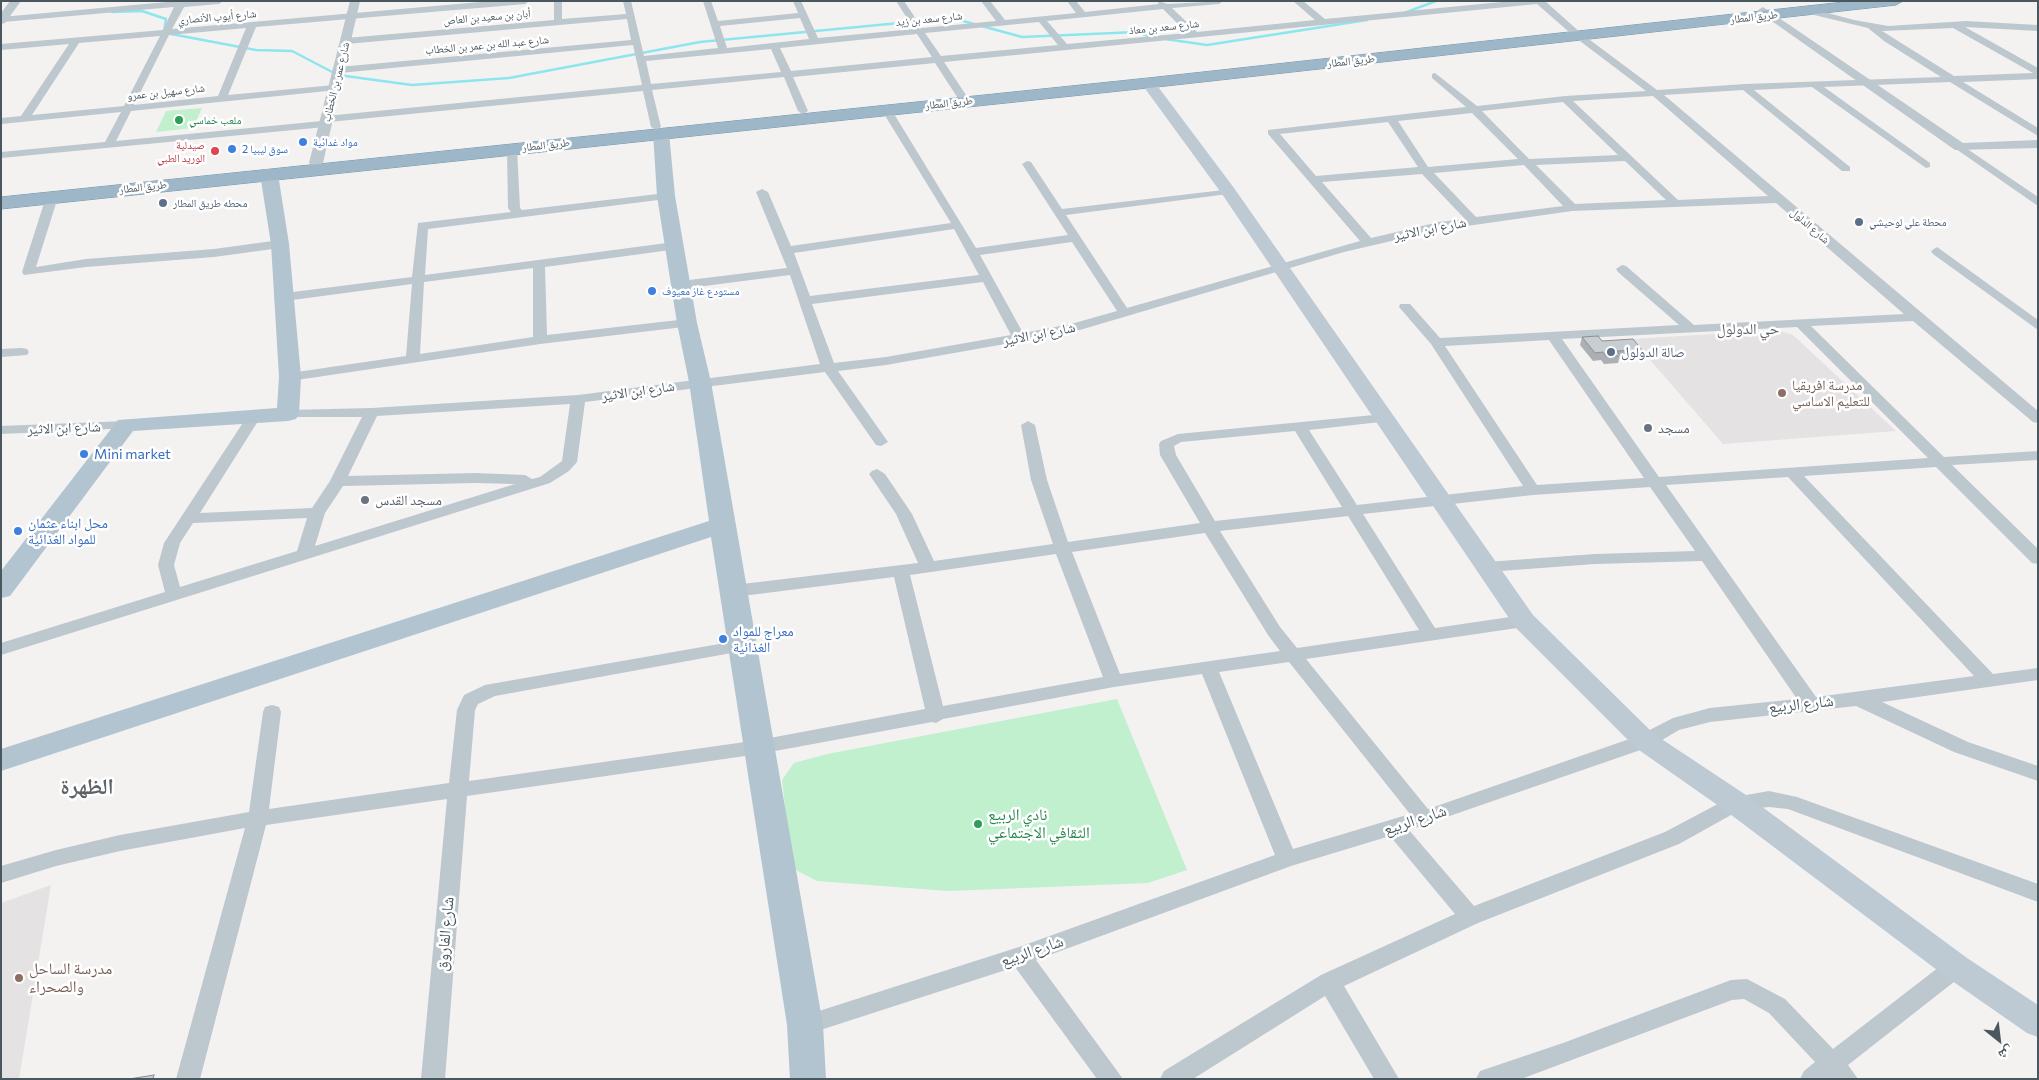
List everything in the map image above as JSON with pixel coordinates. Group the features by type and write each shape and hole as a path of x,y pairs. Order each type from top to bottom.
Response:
{"highway":[{"name":"طريق المطار","path":"1,196 512,148 803,111 1148,83 1839,4 1896,1"},
{"name":"طريق المطار","path":"1766,13 1809,11 1839,4"},
{"name":"طريق المطار","path":"1,203 269,174 316,163 886,109 962,98 1577,34"}],"main road":[{"path":"1148,83 1228,191 1524,621 1645,741 1736,803 1956,968 2038,1023"},
{"path":"660,130 666,196 674,246 687,323 700,382 721,520 805,1025 808,1079"},
{"path":"1,590 126,425 253,418 288,414 290,377 280,244 269,174"},
{"path":"1,742 721,520"},
{"path":"1,760 721,520"}],"street":[{"path":"92,12 98,1"},
{"path":"6,12 92,12 219,1"},
{"name":"شارع عمر بن الخطاب","path":"316,163 356,1"},
{"name":"شارع أيوب الأنصاري","path":"1,47 525,1"},
{"path":"558,1 558,22"},
{"path":"627,1 640,59 660,130"},
{"path":"707,1 723,51"},
{"path":"798,1 815,42"},
{"path":"900,1 962,98"},
{"path":"986,1 1003,23"},
{"path":"1071,1 1082,15"},
{"name":"شارع سعد بن زيد","path":"640,59 1082,15 1163,4 1219,1"},
{"path":"1297,1 1324,22"},
{"name":"شارع سعد بن معاذ","path":"326,121 1540,1"},
{"name":"شارع الدلول","path":"1540,1 1577,34 1655,93 2038,419"},
{"path":"109,145 129,108 164,33 181,3"},
{"path":"1163,4 1195,35"},
{"path":"1809,11 1853,23 1888,29 1955,25 2038,28"},
{"path":"1766,13 1960,147 2038,204"},
{"path":"715,24 804,15"},
{"name":"أبان بن سعيد بن العاص","path":"346,41 630,16"},
{"path":"1041,19 1065,48"},
{"path":"222,99 252,25"},
{"path":"1955,25 2038,72"},
{"path":"1870,26 1887,39 2038,133"},
{"path":"24,118 76,40"},
{"name":"شارع عبد الله بن عمر بن الخطاب","path":"339,70 636,42"},
{"path":"775,46 803,111"},
{"path":"1435,76 1473,108 1572,208"},
{"path":"1368,242 1316,179 1272,132 1565,99 1744,88 2038,76"},
{"path":"1815,85 1926,165"},
{"name":"شارع سهيل بن عمرو","path":"1,121 334,88"},
{"path":"1744,88 1846,169"},
{"path":"1565,99 1676,204"},
{"path":"886,109 958,226 1019,338"},
{"path":"1391,118 1425,170 1472,220"},
{"path":"1,155 326,121"},
{"path":"1960,147 2038,144"},
{"path":"512,148 514,208 518,213"},
{"path":"1316,179 1526,162 1628,158"},
{"path":"1026,164 1073,238 1125,314"},
{"path":"1057,213 1228,191"},
{"path":"762,192 787,250 828,366 881,442"},
{"path":"413,359 420,280 422,226 666,196"},
{"path":"52,197 28,272 86,263 214,253 280,244"},
{"name":"شارع ابن الاثير","path":"288,414 372,412 578,399 828,366 886,361 1073,328 1368,242 1472,220 1572,208 1780,199"},
{"path":"787,250 958,226"},
{"path":"972,252 1073,238"},
{"path":"284,297 674,246"},
{"path":"1937,252 2038,326"},
{"path":"539,265 540,340"},
{"path":"1622,269 1691,330"},
{"path":"681,285 794,271"},
{"path":"804,301 986,278"},
{"path":"1405,307 1436,342 1533,490"},
{"path":"2013,307 2038,308"},
{"path":"1436,342 1916,317"},
{"path":"290,377 540,340 687,323"},
{"path":"1801,324 2038,559"},
{"path":"1553,336 1810,702"},
{"path":"1,352 22,352"},
{"path":"1,649 545,480 564,468 569,462 578,399"},
{"path":"305,553 317,513 338,481 372,412"},
{"path":"174,595 166,566 172,543 253,418"},
{"path":"1384,418 1178,438 1166,444 1168,455 1253,600 1293,655 1424,818"},
{"name":"شارع ابن الاثير","path":"1,430 126,425"},
{"path":"1028,425 1039,480 1062,548 1114,681"},
{"path":"1298,426 1431,635"},
{"path":"734,591 901,571 1210,527 1533,490 1654,480 1940,463 2038,455"},
{"path":"1792,472 1989,681"},
{"path":"877,474 904,514 928,567"},
{"path":"338,481 475,478 545,480"},
{"path":"187,518 317,513"},
{"path":"1487,568 1595,559 1707,556"},
{"path":"901,571 936,716"},
{"path":"1,875 56,858 120,843 258,818 759,747 936,716 1114,681 1524,621"},
{"name":"شارع الفاروق","path":"433,1079 466,710 471,700 491,690 742,646"},
{"path":"1208,667 1287,860"},
{"name":"شارع الربيع","path":"805,1025 1020,956 1287,860 1424,818 1645,741 1673,725 1710,715 1810,702 1858,699 2038,674"},
{"path":"1858,699 1961,747 2038,774"},
{"path":"188,1079 258,818 272,712"},
{"path":"1172,1079 1329,982 1470,917 1672,838 1736,803 1769,799 1790,802 2038,893"},
{"path":"1394,827 1470,917"},
{"path":"1020,956 1111,1079"},
{"path":"1488,1079 1563,1054 1732,990 1747,989 1778,1006 1829,1074 1956,968"},
{"path":"1329,982 1388,1079"}],"shaded area":[{"path":"1778,330 1793,335 1896,431 1723,444 1632,339"},
{"name":"مدرسة الساحل والصحراء","path":"51,885 19,1079 1,1079 1,903"}],"green space":[{"name":"ملعب خماسي","path":"202,108 193,128 156,132 166,111"},
{"name":"نادي الربيع الثقافي الاجتماعي","path":"1117,699 1187,870 1148,883 948,891 817,881 792,868 782,780 794,763 827,754"}],"building":[{"path":"1598,336 1602,341 1633,339 1642,350 1617,351 1620,356 1606,356 1603,352 1595,353 1582,337"},
{"path":"154,1075 153,1079 129,1079"}],"waterway":[{"path":"1404,13 1436,1"},
{"path":"112,12 142,11 166,19 164,32"},
{"path":"171,34 256,50 292,51 338,75 412,85 509,78 700,42 952,18 1022,37 1137,32 1154,38"},
{"path":"1165,39 1207,45 1367,20"}],"place":[{"name":"ملعب خماسي","path":"179,120"},
{"name":"مواد غدائية","path":"303,142"},
{"name":"سوق ليبيا 2","path":"232,149"},
{"name":"صيدلية الوريد الطبي","path":"215,151"},
{"name":"محطه طريق المطار","path":"163,203"},
{"name":"محطة علي لوحيشي","path":"1859,222"},
{"name":"مستودع غاز معيوف","path":"652,291"},
{"name":"صالة الدولول","path":"1611,352"},
{"name":"مدرسة افريقيا للتعليم الاساسي","path":"1782,393"},
{"name":"مسجد","path":"1648,428"},
{"name":"Mini market","path":"84,454"},
{"name":"مسجد القدس","path":"365,500"},
{"name":"محل ابناء عثمان للمواد الغذائية","path":"18,531"},
{"name":"معراج للمواد الغذائية","path":"723,639"},
{"name":"نادي الربيع الثقافي الاجتماعي","path":"978,824"},
{"name":"مدرسة الساحل والصحراء","path":"19,978"}],"district":[{"name":"حي الدولول","path":"1748,329"},
{"name":"الظهرة","path":"87,787"}]}
